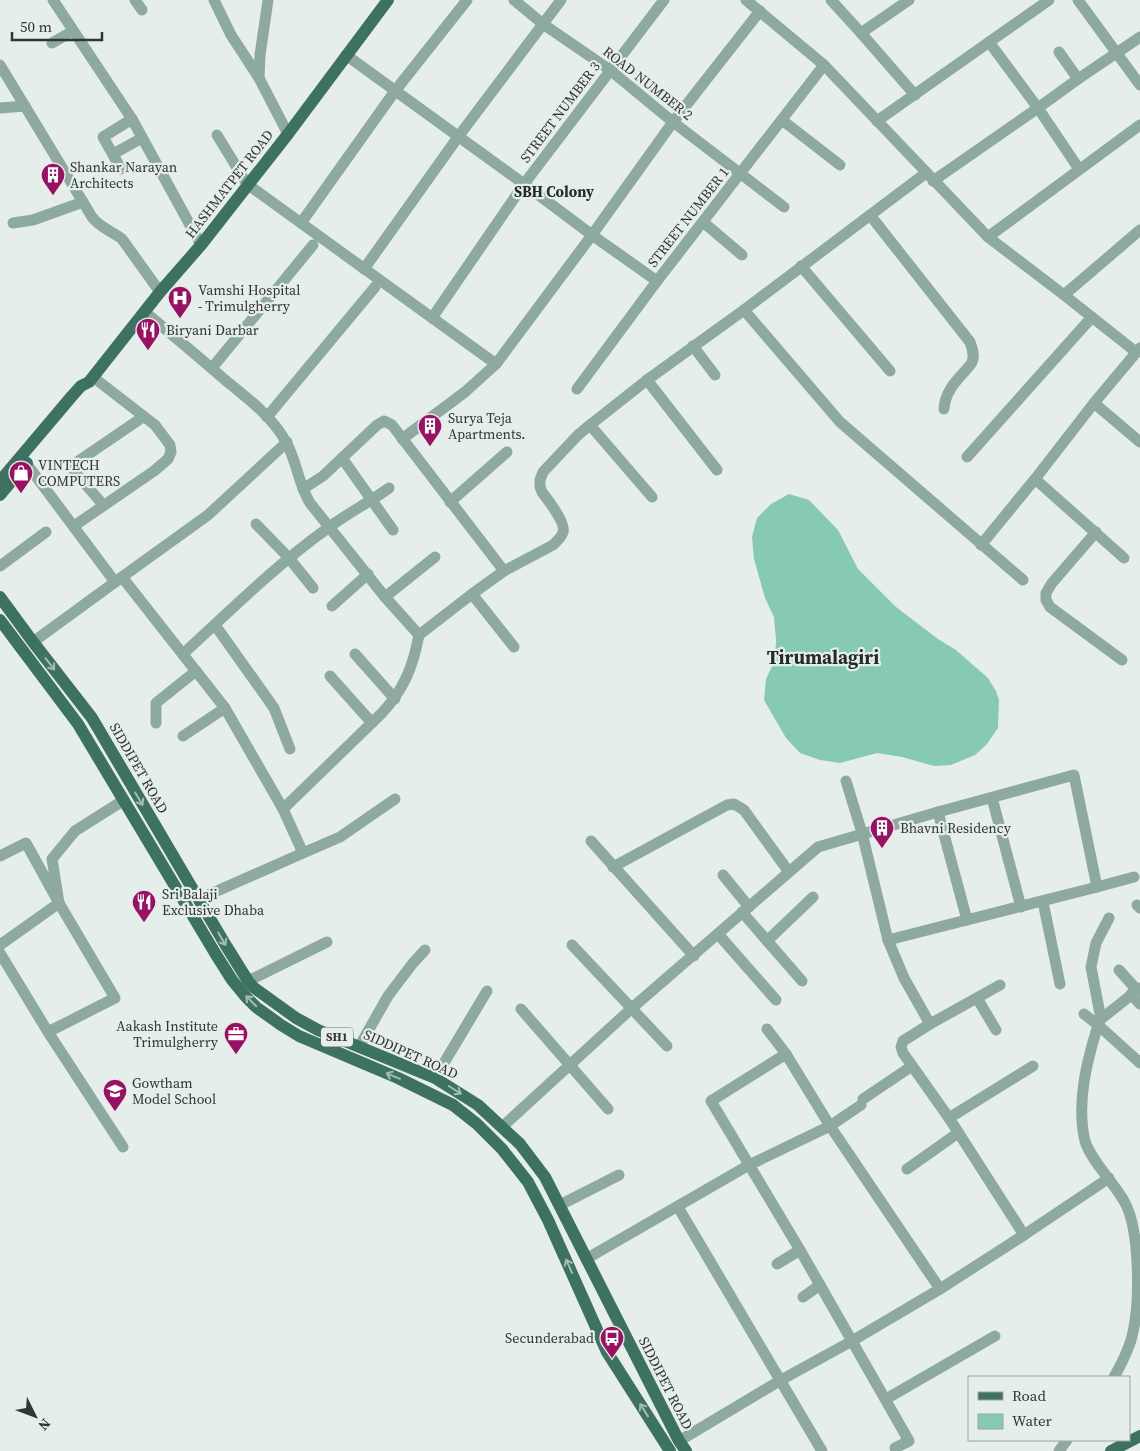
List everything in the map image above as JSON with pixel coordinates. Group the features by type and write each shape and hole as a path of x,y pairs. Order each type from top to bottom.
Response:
{"main road":[{"name":"HASHMATPET ROAD","path":"0,495 78,401 91,379 288,134 388,0"},
{"name":"HASHMATPET ROAD","path":"0,480 81,386 91,379"},
{"name":"SIDDIPET ROAD","path":"0,597 92,718 248,981 260,993 296,1018 318,1030 435,1078 478,1105 520,1144 545,1176 683,1446"},
{"name":"SIDDIPET ROAD","path":"0,620 78,724 232,980 256,1007 281,1026 299,1036 398,1078 453,1105 478,1124 502,1149 528,1182 548,1220 607,1352 670,1451"},
{"path":"1111,1451 1140,1436"}],"street":[{"path":"53,0 132,119 201,244"},
{"path":"214,0 231,35 259,78 288,134"},
{"path":"259,78 268,0"},
{"path":"301,223 395,91 467,0"},
{"name":"ROAD NUMBER 2","path":"514,0 543,24 610,70 674,122 784,206"},
{"path":"364,269 458,137 562,0"},
{"name":"STREET NUMBER 3","path":"432,318 524,184 664,0"},
{"path":"746,0 824,65 988,237 1138,350 981,545"},
{"path":"831,0 915,95"},
{"path":"861,33 909,0"},
{"path":"877,121 1049,0"},
{"path":"1078,0 1140,85"},
{"path":"402,439 465,392 496,364 674,122 760,11"},
{"path":"52,43 72,31"},
{"path":"283,809 395,699 410,672 419,635 504,571 553,545 563,532 564,525 542,492 540,480 543,472 578,435 647,380 744,310 870,214 1038,108 1140,37"},
{"path":"989,42 1038,108 1079,169"},
{"path":"1059,52 1078,79"},
{"path":"346,55 657,281"},
{"name":"STREET NUMBER 1","path":"578,390 657,281 824,65"},
{"path":"0,66 97,223 115,234 130,248 160,292"},
{"path":"0,108 25,106"},
{"path":"121,169 103,137 132,119"},
{"path":"782,120 840,165"},
{"path":"988,237 1140,125"},
{"path":"217,135 248,184 496,364"},
{"path":"113,154 142,138"},
{"path":"13,223 33,220 83,202"},
{"path":"870,214 970,342 973,353 972,361 948,392 944,401 944,409"},
{"path":"703,222 742,256"},
{"path":"1064,295 1140,230"},
{"path":"212,368 313,245"},
{"path":"801,266 890,371"},
{"path":"267,417 375,288"},
{"path":"744,310 840,422 1023,580"},
{"path":"145,312 267,417 287,442 294,458 303,490 310,502 385,597 419,635"},
{"path":"967,457 1092,317"},
{"path":"693,346 715,376"},
{"path":"74,526 154,471 168,459 171,452 170,445 154,425 91,379"},
{"path":"647,380 717,470"},
{"path":"1094,403 1140,442"},
{"path":"99,500 74,471 73,467 77,462 143,417"},
{"path":"303,490 322,476 377,425 384,421 392,425 504,571"},
{"path":"590,425 652,497"},
{"path":"33,642 208,515 287,442"},
{"path":"450,502 507,452"},
{"path":"342,458 394,530"},
{"path":"26,463 118,580 183,654 226,708 283,809 303,852"},
{"path":"1035,479 1124,558"},
{"path":"183,654 289,558 329,527 390,488"},
{"path":"256,524 289,558 313,588"},
{"path":"0,566 46,532"},
{"path":"1096,532 1052,583 1046,593 1046,600 1050,607 1122,660"},
{"path":"385,597 435,557"},
{"path":"332,606 368,574"},
{"path":"472,594 514,647"},
{"path":"215,625 274,708 290,749"},
{"path":"355,654 395,699"},
{"path":"156,723 156,703 196,671"},
{"path":"330,676 372,723"},
{"path":"183,736 226,708"},
{"path":"502,1126 632,1008 818,847 862,833 1074,775 1097,887"},
{"path":"846,781 862,833 888,940 904,978 930,1024"},
{"path":"992,798 1021,907"},
{"path":"59,903 52,859 76,831 124,800"},
{"path":"199,899 340,837 395,800"},
{"path":"613,866 727,805 734,804 744,810 789,872"},
{"path":"938,812 967,920"},
{"path":"591,841 694,956"},
{"path":"0,856 26,843 115,998 48,1032"},
{"path":"723,875 767,941 802,981"},
{"path":"888,940 1043,902 1134,877"},
{"path":"767,941 813,897"},
{"path":"1043,902 1060,984"},
{"path":"0,945 59,903"},
{"path":"1109,918 1096,943 1091,967 1099,1022 1082,1089 1085,1142 1125,1202 1135,1210 1137,1300 1133,1332 1125,1358 1115,1376"},
{"path":"718,934 776,1000"},
{"path":"248,981 327,942"},
{"path":"572,945 667,1046"},
{"path":"359,1047 388,996 425,950"},
{"path":"0,953 48,1032 123,1147"},
{"path":"1119,970 1136,991 1140,1004"},
{"path":"1000,985 930,1024 903,1042 900,1047 949,1118 1024,1235"},
{"path":"435,1078 487,991"},
{"path":"1099,1022 1136,991"},
{"path":"977,998 996,1030"},
{"path":"521,1009 608,1110"},
{"path":"1084,1014 1099,1022 1140,1063"},
{"path":"767,1029 786,1054 830,1126 940,1289"},
{"path":"786,1054 710,1101 800,1250 909,1441 895,1448"},
{"path":"586,1259 749,1165 830,1126 912,1066"},
{"path":"949,1118 1033,1066"},
{"path":"907,1169 958,1133"},
{"path":"560,1205 619,1175"},
{"path":"683,1446 781,1380 940,1289 1109,1178"},
{"path":"678,1207 822,1451"},
{"path":"777,1264 800,1250"},
{"path":"802,1297 820,1285"},
{"path":"886,1398 994,1336"}],"water":[{"path":"789,494 809,500 838,530 858,569 896,607 938,639 956,650 988,678 999,700 998,728 987,744 975,755 951,765 934,766 902,757 877,753 840,763 820,760 800,753 786,738 764,700 766,679 775,660 776,640 774,617 765,598 754,559 752,537 757,518 771,504"}],"place":[{"name":"Shankar Narayan Architects","path":"53,196"},
{"name":"Vamshi Hospital - Trimulgherry","path":"180,319"},
{"name":"Biryani Darbar","path":"148,351"},
{"name":"Surya Teja Apartments.","path":"430,447"},
{"name":"VINTECH COMPUTERS","path":"21,494"},
{"name":"Bhavni Residency","path":"882,849"},
{"name":"Sri Balaji Exclusive Dhaba","path":"144,923"},
{"name":"Aakash Institute Trimulgherry","path":"236,1055"},
{"name":"Gowtham Model School","path":"115,1112"},
{"name":"Secunderabad","path":"612,1359"}],"district":[{"name":"SBH Colony","path":"554,191"},
{"name":"Tirumalagiri","path":"823,657"}]}
